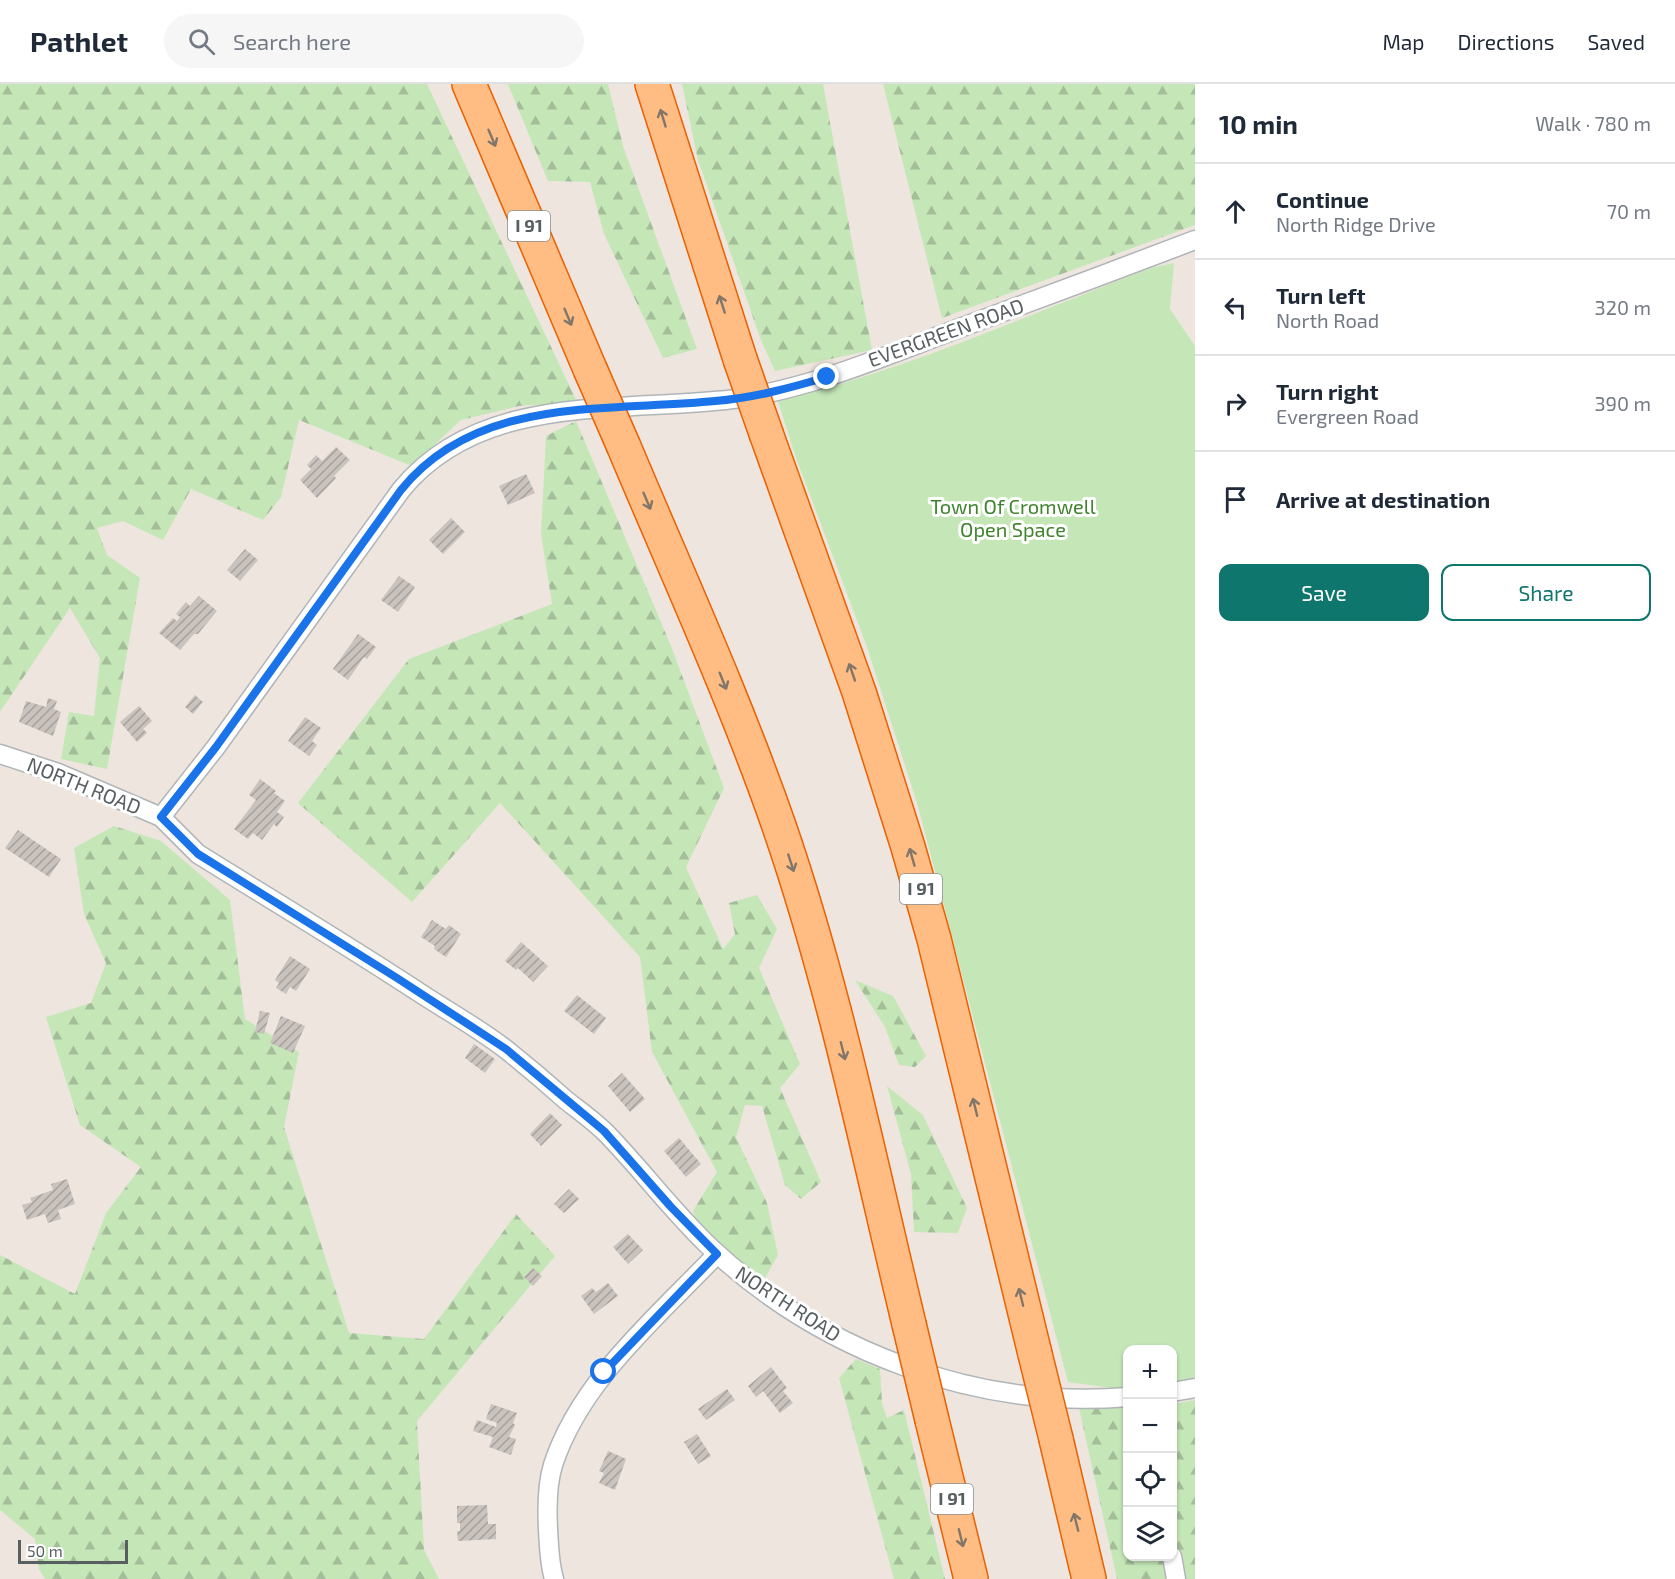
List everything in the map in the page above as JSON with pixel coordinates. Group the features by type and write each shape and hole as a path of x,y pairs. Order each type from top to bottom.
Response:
{"highway":[{"name":"I 91","path":"469,84 734,707 775,816 830,997 971,1579"},
{"name":"I 91","path":"652,84 740,359 859,692 908,847 934,939 1089,1579"}],"street":[{"name":"EVERGREEN ROAD","path":"161,817 223,737 401,490 425,464 448,447 495,426 527,417 591,408 715,401 793,387 901,351 1195,240"},
{"name":"NORTH ROAD","path":"0,754 58,773 161,817 198,854 506,1049 604,1131 671,1207 717,1254 774,1299 814,1325 864,1350 954,1382 1019,1395 1062,1399 1123,1397"},
{"path":"554,1579 549,1564 547,1512 552,1467 575,1415 604,1372 717,1254"},
{"path":"1177,1391 1195,1388"},
{"path":"1173,1561 1176,1579"}],"green space":[{"path":"0,84 427,84 577,402 519,406 461,420 412,466 299,420 281,497 263,520 191,489 163,540 123,521 97,528 107,555 140,578 107,769 61,759 69,712 94,716 100,658 70,608 0,712"},
{"path":"508,84 608,84 623,146 697,349 663,358 604,234 590,182 548,181"},
{"path":"682,84 823,84 872,350 775,371 761,340 698,160"},
{"path":"883,84 1195,84 1195,225 942,318"},
{"name":"Town Of Cromwell Open Space","path":"1174,263 1170,309 1195,346 1195,1378 1177,1383 1177,1345 1123,1345 1123,1389 1068,1382 918,806 867,647 795,455 778,401 920,358 1151,268"},
{"path":"576,421 671,646 724,788 686,867 723,949 735,934 729,903 757,895 777,929 759,968 800,1064 780,1088 821,1182 801,1199 785,1185 762,1106 745,1105 736,1137 767,1203 778,1255 765,1278 703,1238 693,1211 717,1172 652,1052 640,957 500,803 412,902 298,803 409,659 552,604 541,534 546,436"},
{"path":"114,826 161,841 230,900 245,1019 299,1052 284,1127 349,1333 424,1339 516,1214 555,1256 417,1421 424,1550 439,1579 45,1579 39,1569 35,1539 0,1510 0,1255 75,1294 106,1213 141,1167 80,1125 46,1017 91,1003 106,963 84,914 74,848"},
{"path":"855,980 893,996 926,1056 915,1067 899,1065 885,1027"},
{"path":"887,1086 923,1115 967,1208 958,1233 914,1232 911,1174"},
{"path":"856,1359 880,1369 882,1403 887,1418 904,1410 945,1579 894,1579 839,1378"},
{"path":"1195,1400 1195,1579 1117,1579 1079,1408 1123,1407 1123,1561 1177,1561 1177,1403"}],"building":[{"path":"336,447 350,460 317,498 300,480 311,469 307,465 316,455 322,461"},
{"path":"526,474 535,493 508,505 499,486"},
{"path":"451,518 465,532 443,554 429,540"},
{"path":"245,549 258,560 240,581 227,570"},
{"path":"399,576 415,587 398,612 381,600"},
{"path":"199,596 217,611 198,634 194,634 180,650 159,633 173,618 177,621 180,617 176,614 186,602 190,606"},
{"path":"358,634 376,647 367,659 364,657 348,680 333,669"},
{"path":"195,695 203,702 193,714 185,707"},
{"path":"48,698 57,701 54,709 61,712 53,736 19,722 26,701 46,707"},
{"path":"139,706 152,721 143,729 147,733 137,742 120,722"},
{"path":"305,717 321,728 312,741 317,745 309,756 288,741"},
{"path":"260,779 285,801 277,812 284,817 277,827 274,824 262,840 253,833 248,839 234,829 256,800 249,795"},
{"path":"18,830 61,859 49,877 5,848"},
{"path":"432,920 446,929 449,925 461,934 446,957 421,937"},
{"path":"521,942 548,966 533,982 518,968 516,970 505,961"},
{"path":"290,956 310,969 296,991 290,987 286,994 276,988 279,983 275,980"},
{"path":"577,995 606,1018 594,1034 564,1011"},
{"path":"260,1011 270,1013 264,1034 255,1032"},
{"path":"281,1016 305,1026 293,1053 270,1043"},
{"path":"474,1044 495,1059 485,1073 465,1058"},
{"path":"622,1073 645,1099 630,1112 608,1086"},
{"path":"550,1113 562,1125 541,1146 530,1134"},
{"path":"679,1138 701,1164 686,1177 664,1151"},
{"path":"67,1179 75,1204 58,1210 61,1219 48,1223 45,1214 27,1220 22,1205 32,1202 30,1198 53,1190 51,1184"},
{"path":"569,1189 579,1199 564,1213 554,1204"},
{"path":"628,1234 643,1250 628,1264 613,1247"},
{"path":"533,1268 542,1276 533,1286 524,1277"},
{"path":"608,1283 618,1296 594,1314 581,1296 592,1288 596,1292"},
{"path":"771,1367 787,1388 783,1391 793,1403 780,1413 763,1391 756,1397 748,1386"},
{"path":"727,1389 735,1400 706,1420 698,1409"},
{"path":"491,1404 517,1413 513,1423 515,1425 509,1437 516,1439 511,1455 489,1447 493,1437 473,1431 477,1420 496,1427 497,1423 486,1419"},
{"path":"697,1434 711,1456 698,1464 684,1442"},
{"path":"608,1451 626,1459 615,1490 599,1483 604,1473 599,1471"},
{"path":"487,1505 488,1524 496,1524 496,1539 458,1541 457,1531 460,1531 460,1523 457,1523 457,1506"}],"route":[{"path":"604,1372 717,1254 692,1230 604,1131 506,1049 198,854 161,817 216,747 401,490 425,464 448,447 495,426 527,417 591,408 730,400 777,391 827,377"}]}
